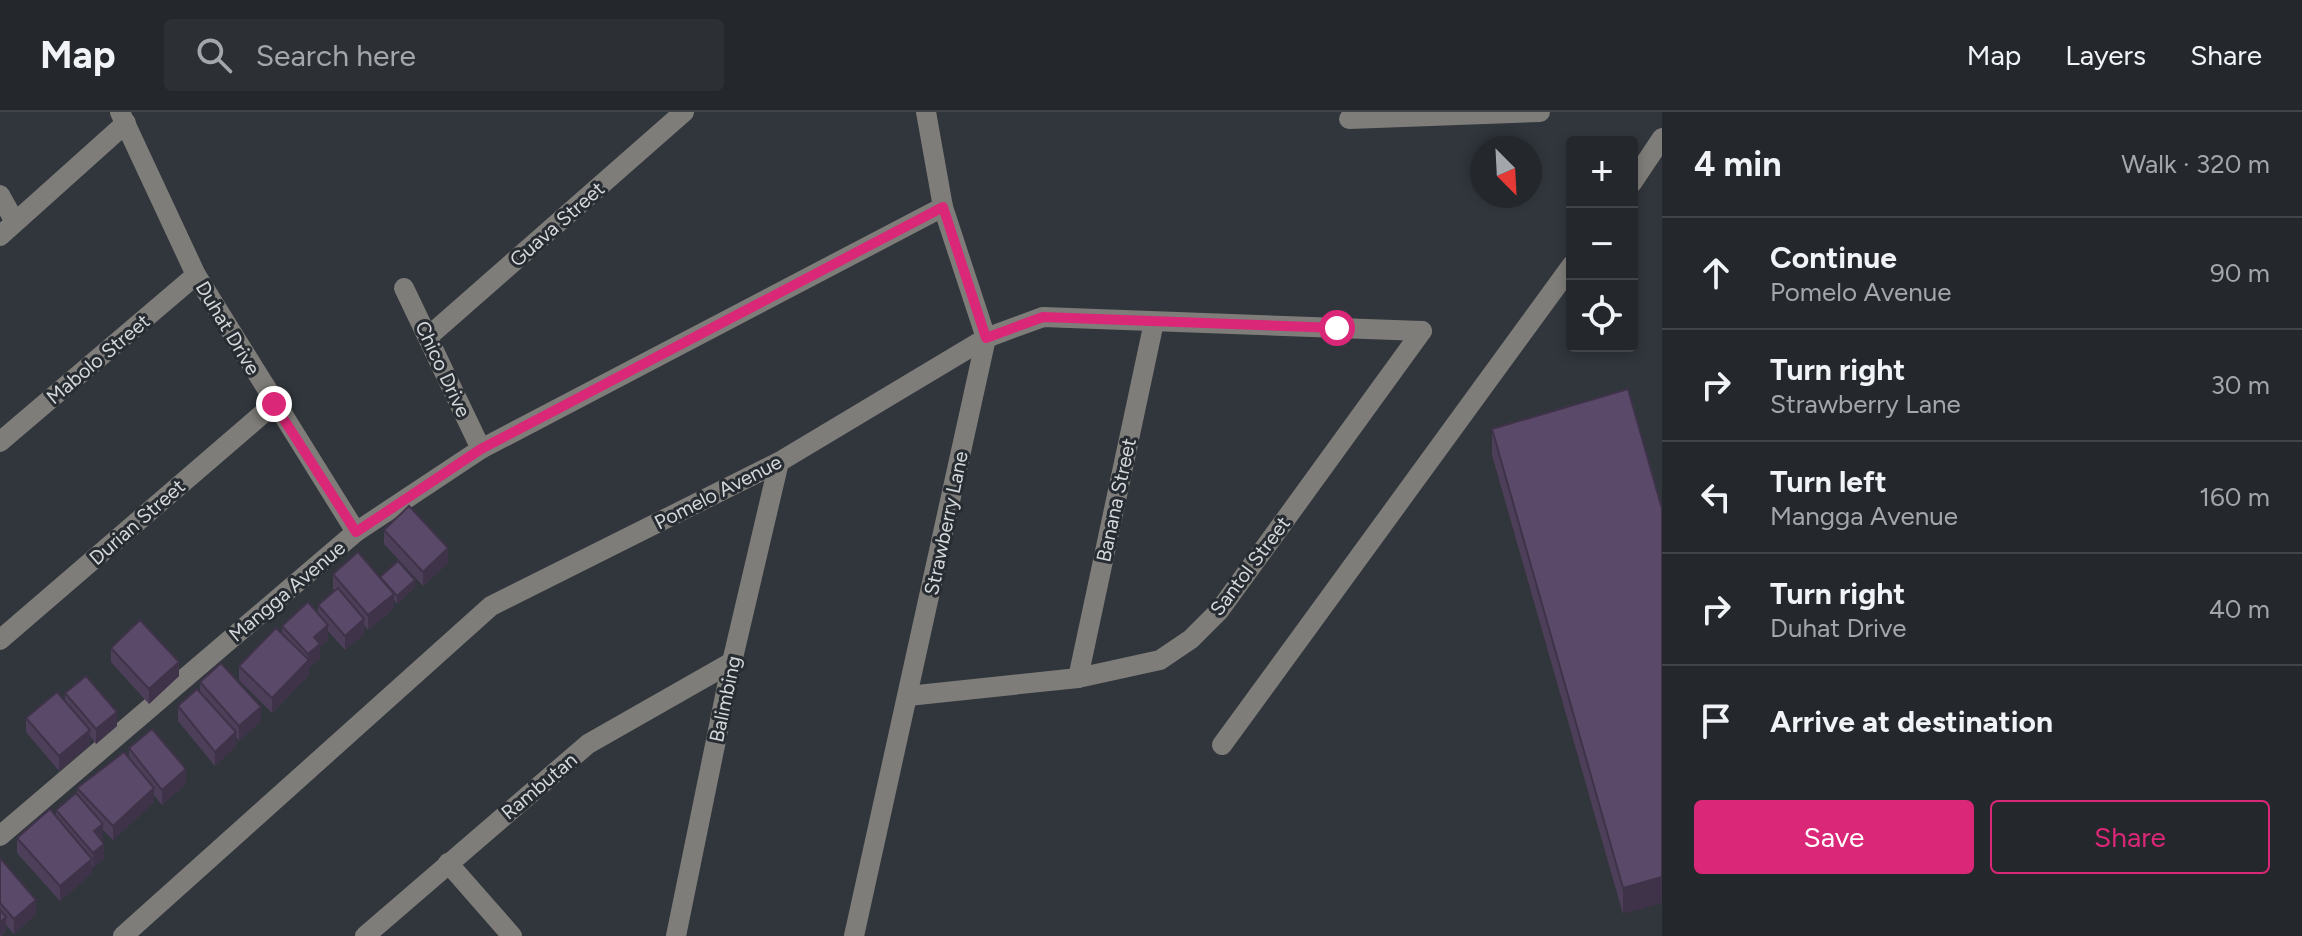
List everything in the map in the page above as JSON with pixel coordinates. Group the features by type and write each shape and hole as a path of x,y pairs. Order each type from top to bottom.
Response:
{"street":[{"name":"Guava Street","path":"429,336 684,112"},
{"path":"926,112 943,207 986,338"},
{"path":"1349,119 1540,112"},
{"path":"8,229 123,118"},
{"name":"Duhat Drive","path":"123,118 196,275 356,532"},
{"path":"1638,174 1662,138"},
{"path":"0,195 8,229"},
{"name":"Mangga Avenue","path":"0,836 356,532 481,449 943,207"},
{"path":"1222,745 1566,273"},
{"name":"Mabolo Street","path":"0,442 196,275"},
{"name":"Chico Drive","path":"404,288 481,449"},
{"name":"Pomelo Avenue","path":"123,936 491,606 779,462 986,338 1043,317 1422,331"},
{"name":"Banana Street","path":"1078,678 1154,322"},
{"name":"Santol Street","path":"908,696 1078,678 1160,660 1191,639 1219,611 1422,331"},
{"name":"Strawberry Lane","path":"854,936 986,338"},
{"name":"Durian Street","path":"0,640 274,404"},
{"name":"Balimbing","path":"676,936 732,662 779,462"},
{"name":"Rambutan","path":"365,936 588,744 732,662"},
{"path":"448,863 512,936"}],"building":[{"path":"1628,389 1662,509 1662,877 1623,888 1492,429"},
{"path":"409,506 448,548 423,572 384,530"},
{"path":"358,552 394,594 368,615 333,574"},
{"path":"398,561 415,580 397,596 380,577"},
{"path":"338,588 364,619 345,636 318,605"},
{"path":"308,602 328,625 314,637 320,644 308,654 282,626"},
{"path":"140,620 179,662 149,689 111,648"},
{"path":"276,628 309,660 272,698 239,666"},
{"path":"221,663 261,707 239,726 200,682"},
{"path":"86,676 117,712 96,729 65,693"},
{"path":"197,689 236,732 215,752 178,706"},
{"path":"57,692 90,730 59,756 26,718"},
{"path":"152,729 186,769 162,790 129,748"},
{"path":"124,752 154,788 113,826 77,788"},
{"path":"76,793 103,824 94,831 104,844 93,853 56,810"},
{"path":"50,809 92,859 60,886 17,838"},
{"path":"0,858 36,900 14,919 0,903"}],"route":[{"path":"274,404 356,532 481,449 943,207 986,338 1043,317 1337,328"}]}
